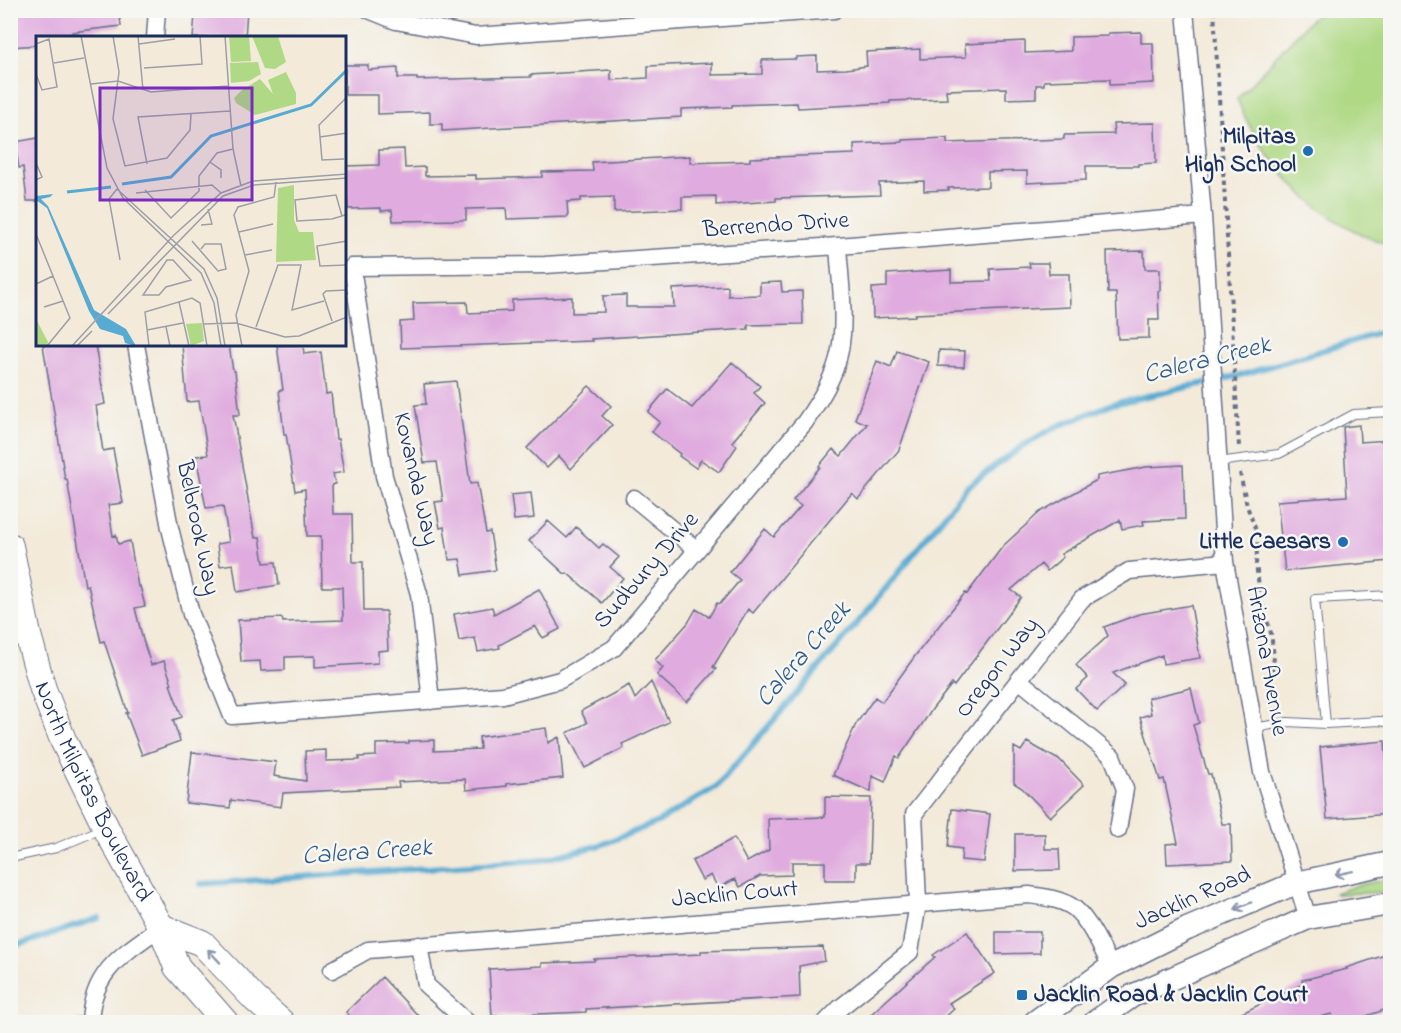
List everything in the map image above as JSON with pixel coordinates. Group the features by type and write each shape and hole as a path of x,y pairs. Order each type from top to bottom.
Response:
{"main road":[{"name":"North Milpitas Boulevard","path":"11,556 28,635 43,689 63,740 105,827 161,927 177,967 225,1023"},
{"name":"Jacklin Road","path":"1035,1023 1111,967 1187,929 1296,883 1390,863"},
{"path":"1095,1023 1132,996 1308,918 1390,904"},
{"name":"North Milpitas Boulevard","path":"161,927 202,943 281,1023"}],"street":[{"path":"155,36 157,10"},
{"path":"369,10 476,36 834,10"},
{"name":"Arizona Avenue","path":"1185,10 1203,216 1225,562 1262,772 1308,918"},
{"name":"Berrendo Drive","path":"352,267 545,265 838,246 1203,216"},
{"name":"Sudbury Drive","path":"232,717 503,695 560,680 614,648 806,422 827,388 840,351 842,323 838,246"},
{"name":"Kovanda Way","path":"352,267 384,476 419,594 431,701"},
{"name":"Belbrook Way","path":"136,346 170,528 191,614 232,717"},
{"path":"634,498 697,550"},
{"name":"Oregon Way","path":"826,1023 840,1008 910,952 918,903 914,814 1082,598 1129,571 1225,562"},
{"path":"1019,680 1112,756 1125,789 1118,830"},
{"name":"Jacklin Court","path":"332,970 368,950 1029,895 1052,898 1074,908 1096,937 1111,967"},
{"path":"84,1022 98,984 117,958 161,927"},
{"path":"419,945 426,985 467,1023"}],"lane":[{"path":"1218,462 1279,454 1354,414 1390,412"},
{"path":"1326,724 1315,600 1390,595"},
{"path":"1253,729 1288,722 1326,724 1380,721 1390,723"},
{"path":"10,858 56,848 105,827"}],"path":[{"path":"1214,10 1240,477 1258,536 1257,564 1261,601 1271,633 1274,657 1269,706 1274,724"}],"green space":[{"path":"1324,11 1390,11 1390,245 1340,223 1297,189 1262,147 1237,99 1312,18"},
{"path":"1390,879 1390,892 1335,893 1358,885"}],"building":[{"path":"10,10 119,10 121,26 72,32 72,36 36,36 36,45 10,47"},
{"path":"207,10 247,10 245,36 193,36 195,15 207,16"},
{"path":"1141,32 1141,43 1153,43 1154,83 1110,85 1110,79 1044,81 1044,85 1036,85 1036,98 1006,99 1006,88 946,90 947,99 798,108 797,103 732,105 732,107 681,109 681,117 442,131 442,124 430,124 430,112 378,114 378,95 346,95 346,65 368,65 368,70 398,68 398,78 417,78 417,80 531,77 530,75 611,70 611,80 648,78 648,66 712,63 712,75 762,74 762,60 817,56 817,70 846,69 867,66 866,52 920,49 920,59 966,57 965,44 1025,41 1025,53 1071,51 1071,37 1108,36 1108,33"},
{"path":"1155,123 1156,163 1138,164 1138,166 1086,166 1086,180 1027,183 1027,171 988,172 988,187 948,188 949,190 924,191 924,181 879,183 880,195 776,198 776,201 716,205 716,196 682,197 682,209 614,212 614,197 581,198 581,201 567,202 568,217 507,219 506,208 466,209 466,220 393,221 392,210 348,209 346,197 346,166 379,165 379,150 404,149 405,168 425,167 425,176 476,175 476,179 542,177 542,172 593,171 592,162 690,156 690,163 854,154 854,144 902,142 902,140 947,138 947,143 1064,139 1064,135 1114,134 1113,124"},
{"path":"36,138 36,201 27,201 23,167 19,168 15,142"},
{"path":"1144,251 1145,269 1160,269 1159,320 1149,320 1149,338 1118,339 1116,293 1108,293 1107,252"},
{"path":"1029,263 1048,263 1049,274 1069,274 1070,307 873,318 872,288 887,287 887,274 951,270 951,282 991,281 990,269 1030,267"},
{"path":"781,282 782,292 802,291 803,324 748,325 748,329 591,339 592,341 401,348 400,322 414,321 413,303 467,302 468,313 512,311 512,300 572,297 572,313 604,312 603,296 626,295 626,307 674,307 673,289 728,286 728,296 760,295 760,283"},
{"path":"43,346 95,346 105,404 96,406 103,451 113,449 123,503 108,505 113,536 116,535 118,544 130,541 138,587 140,586 145,606 135,608 143,640 151,665 164,661 182,717 173,720 180,741 142,755 126,713 128,713 104,641 101,642 88,585 85,586 67,479 65,479"},
{"path":"182,346 229,346 233,371 235,371 240,415 233,415 255,538 260,537 264,563 276,562 279,585 237,592 233,564 220,566 217,544 229,542 223,506 206,508 196,456 208,455 199,401 187,402"},
{"path":"277,346 303,346 304,354 321,352 326,394 331,393 336,439 338,439 344,472 333,474 335,484 332,485 333,514 352,514 353,562 363,562 364,611 386,611 388,650 378,651 378,663 315,667 315,656 285,657 285,670 261,671 260,661 241,662 238,620 282,618 283,622 343,620 342,587 322,587 321,536 307,536 305,489 295,491 286,434 284,434 279,390 283,390"},
{"path":"939,350 965,351 964,367 938,366"},
{"path":"897,351 929,362 899,450 858,499 852,493 753,613 748,609 713,667 716,669 687,702 657,675 663,668 655,660 688,623 696,609 709,617 717,603 720,604 740,580 730,572 751,546 765,529 774,537 801,506 793,500 819,466 833,449 841,456 867,424 855,419 877,361 891,367"},
{"path":"732,362 760,386 754,393 765,403 732,442 737,446 719,472 701,460 696,468 652,432 660,422 648,412 667,389 692,408"},
{"path":"456,381 470,484 477,483 486,533 490,532 496,570 463,575 460,559 449,560 444,527 440,528 435,502 443,501 437,462 424,463 415,405 426,404 424,384"},
{"path":"589,386 611,406 602,416 612,425 571,469 559,456 547,468 527,448"},
{"path":"1359,425 1360,442 1390,440 1390,561 1285,571 1277,501 1347,496 1343,427"},
{"path":"1183,465 1185,519 1143,521 1144,525 1122,529 1120,520 1061,554 1063,557 1047,571 1041,564 1011,590 1021,597 954,686 952,684 933,708 899,758 896,756 885,782 872,776 871,792 833,775 856,724 875,697 882,702 915,656 965,593 967,594 1003,546 1040,512 1097,480 1097,476 1146,467"},
{"path":"531,493 534,518 514,520 511,495"},
{"path":"548,521 567,538 576,527 599,548 603,544 619,557 610,567 623,578 602,603 567,573 565,574 529,541"},
{"path":"539,589 560,629 543,638 535,626 499,645 500,648 478,652 475,638 459,641 454,614 492,607 494,614"},
{"path":"1191,605 1200,658 1163,664 1162,655 1113,673 1125,685 1097,711 1076,689 1088,678 1076,665 1108,636 1104,627 1139,614"},
{"path":"651,682 669,722 622,744 624,748 585,768 567,733 587,723 581,711 629,685 635,699"},
{"path":"1191,688 1199,723 1193,725 1208,774 1211,774 1222,824 1231,824 1232,861 1167,864 1166,844 1178,843 1164,779 1160,780 1140,717 1151,714 1148,698"},
{"path":"546,728 548,743 559,737 563,778 466,790 465,779 398,782 399,787 283,793 281,807 231,800 230,808 186,803 192,752 276,762 274,776 306,781 305,751 326,750 326,761 359,760 359,757 376,756 376,744 409,743 409,741 434,740 434,751 480,749 479,737"},
{"path":"1385,741 1390,814 1327,819 1320,747"},
{"path":"1027,742 1058,758 1084,785 1050,817 1022,788 1014,783 1014,747 1021,751"},
{"path":"825,797 871,798 869,863 856,863 856,880 825,880 825,862 792,862 792,875 760,876 740,887 735,879 718,888 711,875 702,880 692,861 734,838 747,862 769,850 768,819 825,817"},
{"path":"952,809 990,814 984,862 961,860 962,849 948,847"},
{"path":"1015,834 1045,834 1045,849 1059,849 1060,870 1015,871"},
{"path":"967,932 995,973 949,1003 954,1009 939,1023 861,1023 935,957 933,955"},
{"path":"996,932 1040,932 1040,953 996,954"},
{"path":"823,947 825,961 799,966 800,997 492,1016 489,969 542,966 542,963 594,961 594,959 701,954 701,951"},
{"path":"1385,955 1390,971 1390,1008 1346,1023 1335,1023 1332,1014 1296,1023 1221,1023 1303,984 1302,980 1347,969"},
{"path":"382,977 425,1023 356,1023 346,1012"}],"waterway":[{"name":"Calera Creek","path":"201,884 541,860 601,845 658,822 716,787 866,613 968,486 1027,443 1054,428 1112,404 1241,375 1390,330"},
{"name":"Calera Creek","path":"10,945 22,944 99,918"}],"place":[{"name":"Milpitas High School","path":"1308,151"},
{"name":"Little Caesars","path":"1343,542"},
{"name":"Jacklin Road & Jacklin Court","path":"1022,995"}]}
